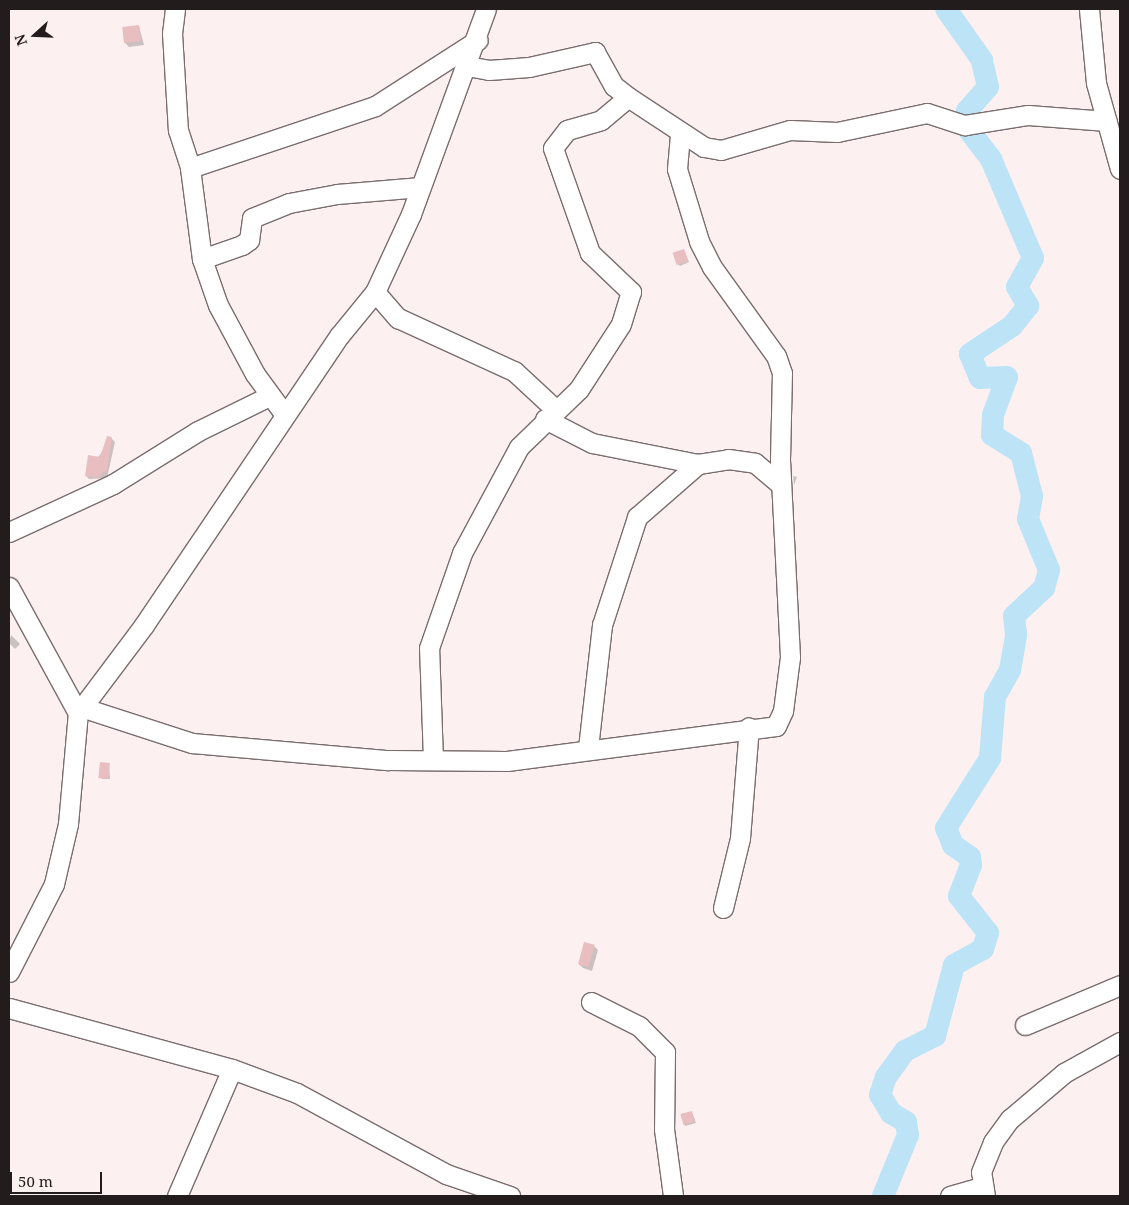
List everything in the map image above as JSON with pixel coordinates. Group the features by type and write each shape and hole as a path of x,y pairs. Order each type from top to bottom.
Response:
{"street":[{"path":"175,9 172,33 178,130 190,168 202,260 218,305 269,396 285,415"},
{"path":"9,972 54,884 68,824 79,710 144,625 285,415 375,292 421,187 478,40 486,9"},
{"path":"1089,9 1096,83 1113,133 1120,169"},
{"path":"190,168 376,106 478,40"},
{"path":"467,66 489,70 529,67 595,52 614,86 628,97 704,148 721,150 790,130 837,132 927,114 965,125 1028,115 1113,133"},
{"path":"433,760 429,648 433,630 489,496 519,447 579,389 613,344 631,292 590,253 557,166 554,142 567,130 601,120 628,97"},
{"path":"9,586 79,710 192,743 433,760 507,761 588,748 749,727 770,731 776,726 788,686 789,609 781,485 782,373 776,356 712,267 699,241 676,169 680,133"},
{"path":"202,260 242,245 249,240 252,218 289,203 338,194 421,187"},
{"path":"375,292 398,318 514,371 551,414 592,443 698,464 728,460 755,463 781,485"},
{"path":"9,532 113,484 198,431 269,396"},
{"path":"588,748 602,625 637,517 698,464"},
{"path":"723,908 740,838 749,727"},
{"path":"1024,1025 1120,985"},
{"path":"591,1002 639,1026 665,1052 664,1129 673,1196"},
{"path":"9,1008 232,1068 297,1094 469,1183 510,1196"},
{"path":"950,1196 983,1192 986,1157 1010,1119 1064,1073 1120,1042"},
{"path":"177,1196 232,1068"},
{"path":"455,1196 469,1183"}],"building":[{"path":"139,25 141,41 124,43 122,27"},
{"path":"684,249 688,261 677,265 673,253"},
{"path":"107,436 112,437 107,470 97,478 85,476 88,455 100,457"},
{"path":"100,762 110,763 108,779 98,778"},
{"path":"584,942 595,945 589,967 578,964"},
{"path":"692,1111 695,1122 683,1125 680,1114"}],"waterway":[{"path":"883,1196 908,1135 906,1122 891,1113 880,1095 886,1077 905,1051 935,1036 954,965 983,949 988,933 959,896 971,865 970,857 953,845 946,828 990,758 995,697 1010,670 1016,635 1014,616 1044,588 1049,570 1028,519 1032,496 1021,453 992,435 993,415 1007,377 980,378 970,354 1012,326 1028,306 1017,287 1033,258 991,159 965,125 967,111 988,87 982,60 946,9"}]}
